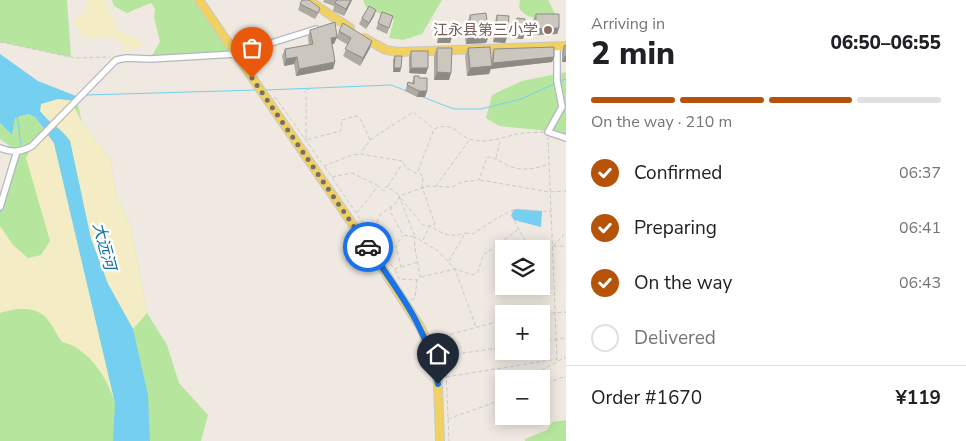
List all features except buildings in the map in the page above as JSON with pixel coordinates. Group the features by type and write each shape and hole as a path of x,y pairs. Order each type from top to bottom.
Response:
{"main road":[{"path":"199,0 367,245 405,303 426,340 435,365 438,384 440,441"},
{"path":"308,0 373,44 386,50 398,52 566,46"}],"street":[{"path":"331,25 340,22"},
{"path":"0,148 8,152 24,151 32,146 116,60 236,54 321,28"},
{"path":"557,46 557,81 562,107 548,132 566,138"},
{"path":"0,207 18,151"}],"path":[{"path":"0,42 75,58 112,57"},
{"path":"306,140 306,93 304,90 310,89"},
{"path":"266,98 276,98 332,177 399,279 417,280"},
{"path":"361,154 370,140 413,112 434,129"},
{"path":"306,140 341,132 342,120 356,116 360,118 370,140"},
{"path":"418,171 434,129 442,126 451,127 470,139 500,140 517,134 548,132 557,360"},
{"path":"436,187 470,139"},
{"path":"496,158 500,140"},
{"path":"324,166 352,155 361,154 402,161 406,168 416,173 418,171"},
{"path":"479,180 487,157 496,158 510,167 526,170 550,164"},
{"path":"332,177 352,173 384,191 403,163"},
{"path":"418,171 423,177 422,187 435,224 430,226 422,240"},
{"path":"367,245 373,238 379,216 392,207 400,196 422,187 452,186 462,182 479,180 551,192 566,191"},
{"path":"357,214 378,186"},
{"path":"387,186 400,196 423,225 430,226 440,233 456,237 465,233 473,234 515,209 552,212"},
{"path":"400,196 415,237 413,245 420,277"},
{"path":"392,207 390,211 403,235"},
{"path":"515,209 511,215 525,240"},
{"path":"403,235 422,240 455,268 473,275 478,272 483,255 519,229"},
{"path":"449,262 465,233"},
{"path":"553,246 566,233"},
{"path":"400,267 396,246 403,235"},
{"path":"550,247 566,246"},
{"path":"394,269 418,262"},
{"path":"405,303 415,298 417,280 420,277 455,268"},
{"path":"455,268 465,301 474,316 476,326"},
{"path":"550,313 566,312"},
{"path":"426,340 495,322"},
{"path":"438,336 446,377 449,441"},
{"path":"550,340 566,338"},
{"path":"442,356 495,348"},
{"path":"446,377 566,357"},
{"path":"540,370 557,360"},
{"path":"550,382 566,376"},
{"path":"448,419 495,402"}],"green space":[{"path":"0,0 67,0 71,57 0,42"},
{"path":"112,0 199,0 236,54 150,59 160,42 154,17 155,9 151,3 127,13 114,6"},
{"path":"363,0 442,0 422,34 403,40 389,38 394,20 366,7"},
{"path":"520,0 548,0 556,15 531,17 519,8"},
{"path":"566,72 566,138 540,130 499,126 486,118 492,95 522,81"},
{"path":"77,101 82,122 110,158 116,195 131,226 147,313 167,345 179,383 208,415 201,441 0,441 0,207 17,151 0,139 0,123 12,135 15,118 28,114 35,117 45,132"},
{"path":"566,420 566,441 525,441 525,439 547,430 552,422"}],"sand":[{"path":"87,0 105,0 114,18 115,25 123,33 140,39 143,45 125,53 124,45 113,37 94,38 79,32 75,19 85,12"},
{"path":"58,99 77,101 73,105 82,122 110,158 116,195 131,226 147,313 133,329 108,284 91,239 70,141 40,111 41,104"},
{"path":"46,132 54,143 115,403 108,384 96,366 81,351 72,345 62,342 43,315 28,309 0,313 0,226 13,245 28,258 41,255 50,241 26,158 32,146"}],"water":[{"path":"0,54 38,81 76,96 77,101 58,99 41,104 40,111 70,141 91,239 108,284 133,329 148,395 150,441 113,441 115,403 54,143 35,117 28,114 15,118 12,135 0,123"},
{"path":"515,209 542,211 541,227 514,220 511,215"}],"waterway":[{"path":"561,81 566,79"},
{"path":"266,90 391,85 454,109 481,109 521,99 554,84"},
{"path":"87,95 257,90"},
{"path":"17,115 21,145"},
{"path":"0,213 1,208"}],"way so far":[{"path":"252,78 368,247"}],"place":[{"name":"江永县第三小学","path":"548,30"}],"route":[{"path":"368,247 421,328 435,365 438,384"}],"water label":[{"name":"大远河","path":"105,246"}]}
